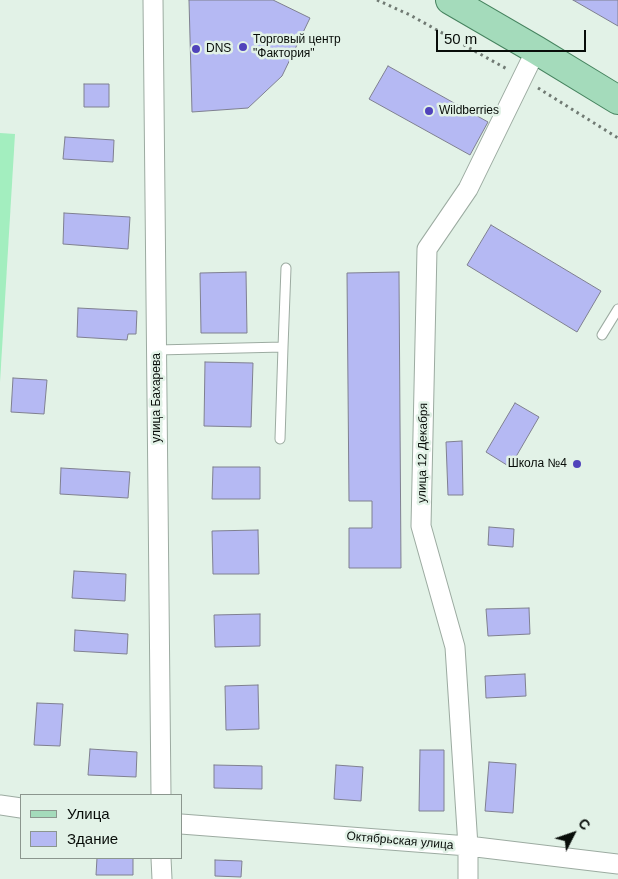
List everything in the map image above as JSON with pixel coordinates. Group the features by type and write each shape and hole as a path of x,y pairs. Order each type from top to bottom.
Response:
{"main road":[{"path":"450,0 618,100"}],"street":[{"name":"улица Бахарева","path":"154,0 161,794"},
{"name":"улица 12 Декабря","path":"468,879 468,846 455,647 421,526 426,249 468,189 536,50"},
{"path":"0,805 20,808"},
{"name":"Октябрьская улица","path":"182,824 468,846 618,864"},
{"path":"161,859 162,879"}],"lane":[{"path":"280,439 286,268"},
{"path":"602,335 618,309"},
{"path":"157,350 283,347"}],"path":[{"path":"377,0 410,15 522,78 618,138"}],"green space":[{"path":"0,133 15,134 0,382"}],"building":[{"name":"Торговый центр \"Фактория\"","path":"189,0 273,0 310,18 282,76 248,108 192,112"},
{"path":"573,0 618,0 618,26"},
{"name":"Wildberries","path":"388,66 488,122 470,155 369,99"},
{"path":"84,84 109,84 109,107 84,107"},
{"path":"65,137 114,140 113,162 63,159"},
{"path":"64,213 130,217 128,249 63,244"},
{"path":"491,225 601,291 577,332 467,265"},
{"path":"246,272 247,333 201,333 200,273"},
{"path":"399,272 401,568 349,568 349,528 372,528 372,501 349,501 347,273"},
{"path":"78,308 137,311 136,334 128,334 127,340 77,337"},
{"path":"205,362 253,363 251,427 204,426"},
{"path":"13,378 47,380 44,414 11,412"},
{"path":"515,403 539,417 510,467 486,452"},
{"path":"462,441 463,495 448,495 446,442"},
{"path":"213,467 260,467 260,499 212,499"},
{"path":"61,468 130,472 128,498 60,494"},
{"path":"489,527 514,529 513,547 488,545"},
{"path":"258,530 259,574 213,574 212,531"},
{"path":"74,571 126,574 125,601 72,598"},
{"path":"529,608 530,634 488,636 486,609"},
{"path":"260,614 260,646 215,647 214,615"},
{"path":"75,630 128,634 127,654 74,651"},
{"path":"525,674 526,696 486,698 485,676"},
{"path":"258,685 259,729 226,730 225,686"},
{"path":"37,703 63,704 60,746 34,745"},
{"path":"90,749 137,752 136,777 88,775"},
{"path":"420,750 444,750 444,811 419,811"},
{"path":"489,762 516,764 513,813 485,811"},
{"path":"214,765 262,766 262,789 214,788"},
{"path":"336,765 363,767 361,801 334,799"},
{"path":"97,859 133,859 133,875 96,875"},
{"path":"215,860 242,861 241,877 215,876"}],"place":[{"name":"Торговый центр \"Фактория\"","path":"243,47"},
{"name":"DNS","path":"196,49"},
{"name":"Wildberries","path":"429,111"},
{"name":"Школа №4","path":"577,464"}]}
